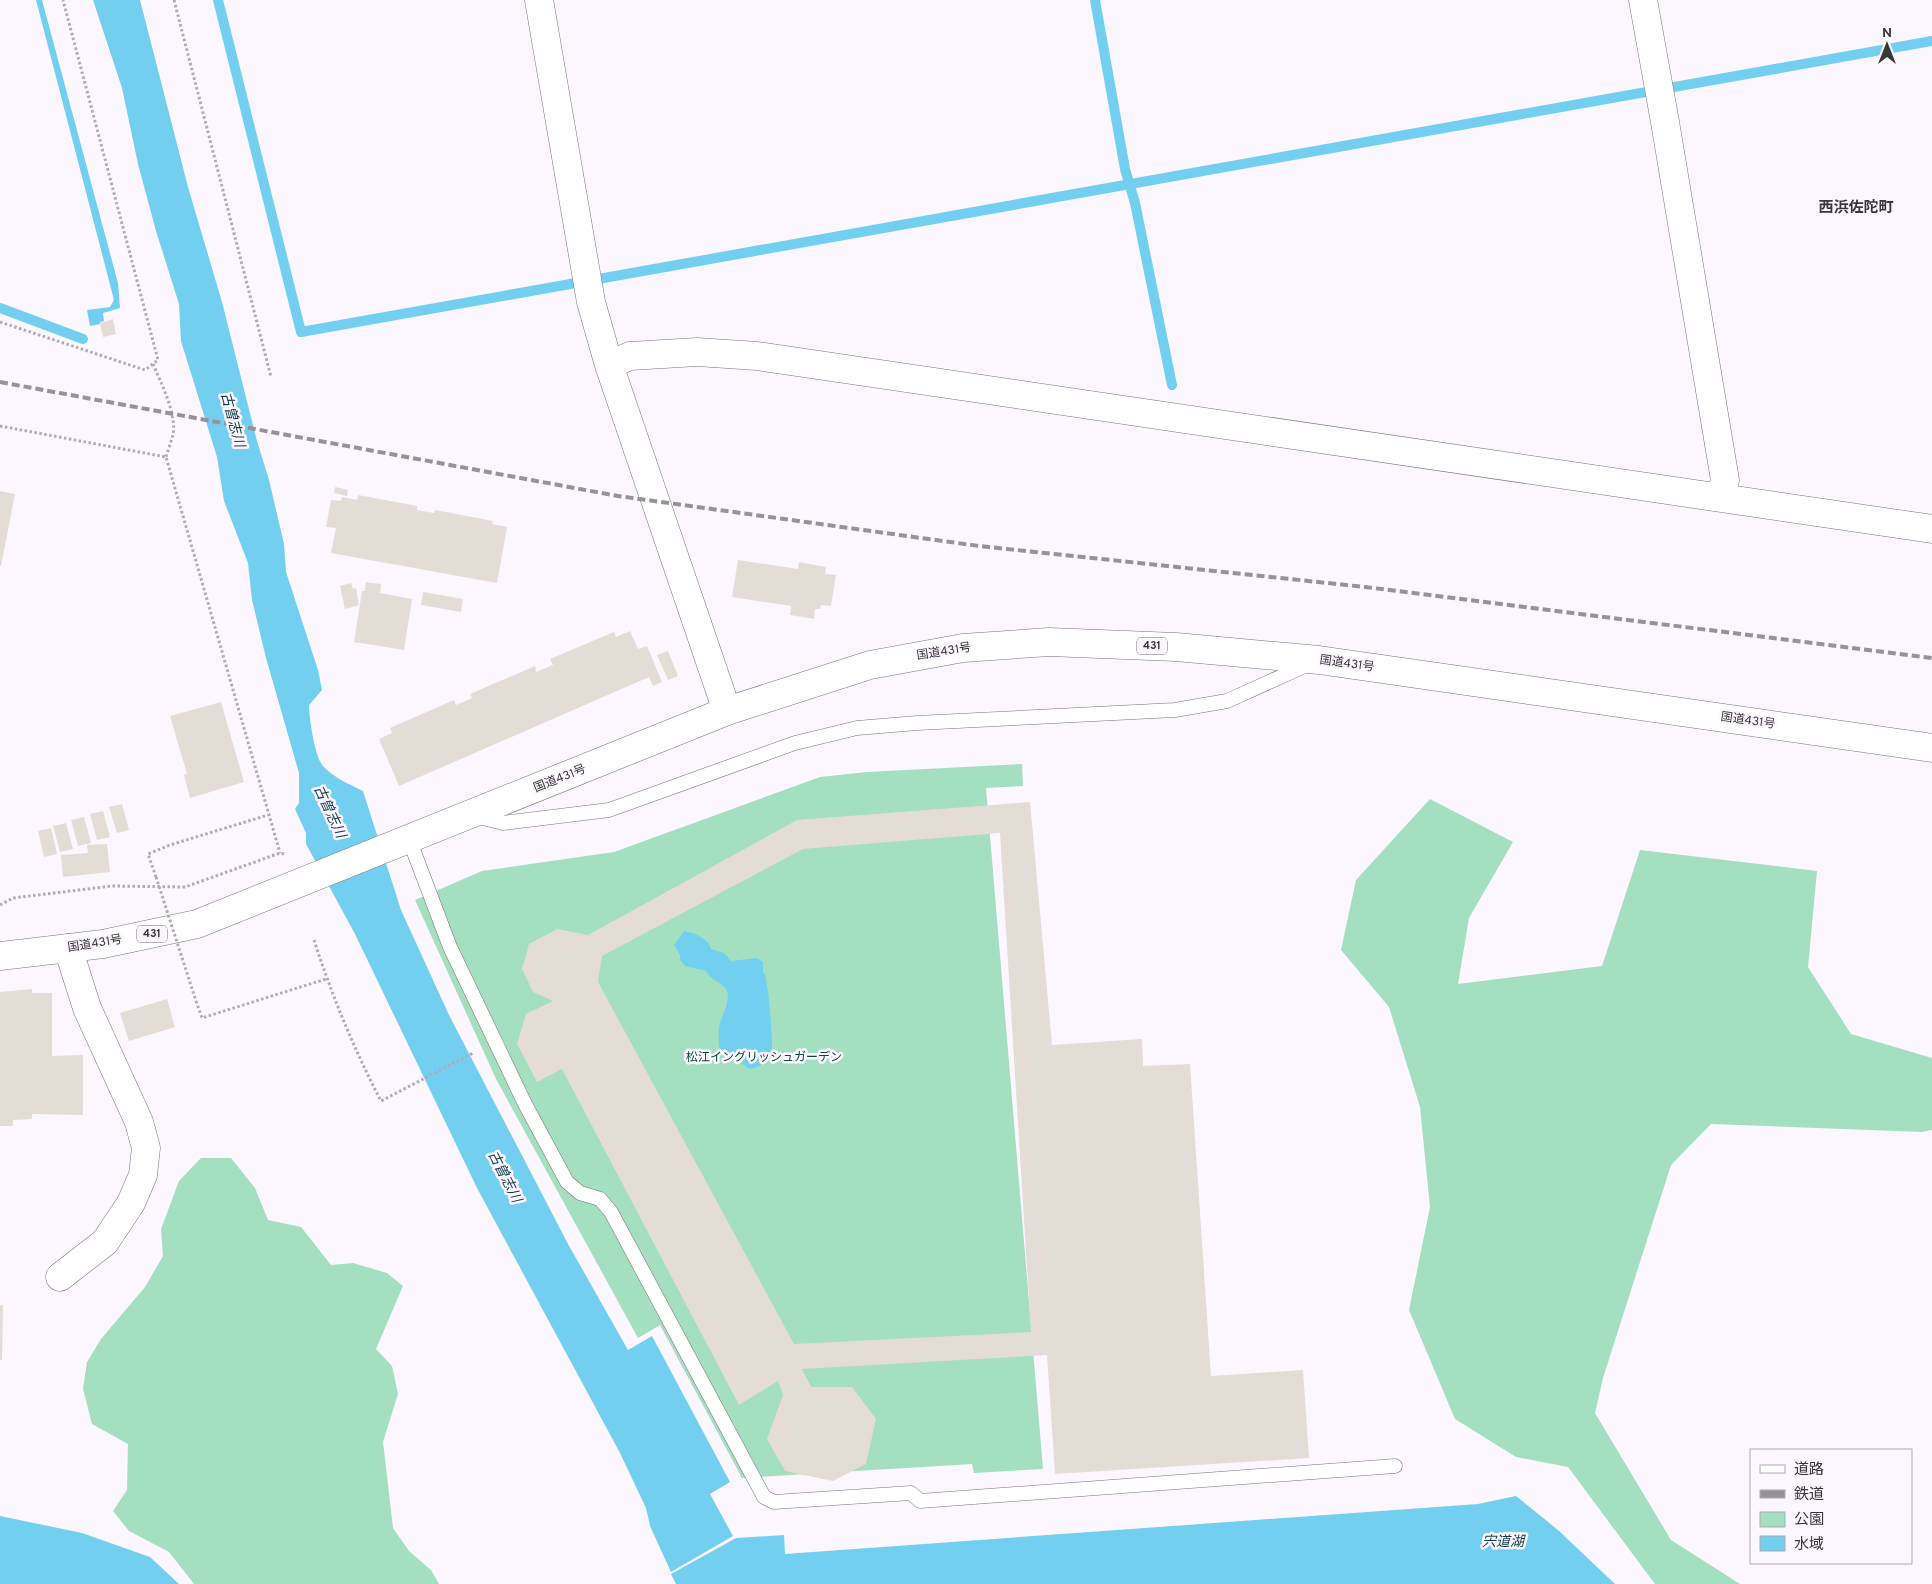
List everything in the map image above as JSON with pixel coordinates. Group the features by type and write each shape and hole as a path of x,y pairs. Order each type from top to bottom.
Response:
{"main road":[{"path":"539,0 590,302 609,365 726,711"},
{"path":"1643,0 1666,122 1725,480 1721,497"},
{"path":"609,365 630,356 697,352 757,356 1932,529"},
{"name":"国道431号","path":"0,956 103,944 197,924 472,815 726,711 870,665 962,648 1049,642 1176,647 1319,660 1932,748"},
{"path":"60,1277 105,1242 131,1203 143,1175 146,1148 139,1122 87,1008 68,948"}],"lane":[{"path":"472,815 503,823 610,810 795,743 857,728 917,723 1175,710 1227,701 1319,660"},
{"path":"404,841 450,947 525,1104 567,1182 580,1192 600,1199 611,1212 764,1497 774,1502 911,1493 920,1501 1395,1466"}],"path":[{"path":"0,322 145,370 158,360 63,0"},
{"path":"174,0 271,377"},
{"path":"0,905 13,898 112,886 185,887 280,853 166,457 174,433 169,401 153,364"},
{"path":"0,426 166,457"},
{"path":"268,815 170,845 148,854 202,1018 326,979"},
{"path":"314,940 326,979 357,1056 381,1102 476,1051"}],"green space":[{"name":"松江イングリッシュガーデン","path":"1022,764 1023,786 986,788 1043,1469 974,1473 972,1464 742,1478 660,1325 638,1338 496,1079 415,900 482,871 614,852 820,777 867,772"},
{"path":"1430,799 1513,842 1469,918 1458,984 1602,966 1640,850 1817,871 1808,967 1851,1034 1932,1058 1932,1130 1922,1132 1711,1124 1671,1165 1603,1378 1595,1413 1671,1540 1740,1584 1655,1584 1568,1467 1516,1457 1455,1419 1409,1310 1430,1207 1420,1107 1389,1007 1341,950 1356,880"},
{"path":"201,1158 231,1158 255,1188 268,1220 301,1227 331,1265 353,1263 387,1273 403,1286 376,1349 392,1366 398,1394 383,1442 393,1528 409,1551 431,1570 439,1584 194,1584 169,1552 129,1531 113,1511 127,1490 128,1444 92,1424 83,1389 87,1362 101,1339 145,1287 163,1256 161,1229 179,1181"}],"water":[{"path":"36,0 42,0 118,283 120,308 103,313 104,321 90,326 87,310 110,307 114,300"},
{"name":"古曽志川","path":"93,0 140,0 188,187 222,302 257,441 269,480 284,544 286,572 318,670 322,690 309,705 313,737 320,762 337,777 363,791 401,910 449,1015 568,1244 628,1350 652,1336 730,1482 710,1494 733,1536 671,1572 650,1526 646,1508 620,1453 477,1188 355,934 306,844 306,833 295,809 299,803 299,773 266,658 252,600 248,563 224,501 217,457 181,341 179,304 156,231 138,164 122,88"},
{"path":"684,931 700,937 707,942 711,949 724,953 731,961 757,958 763,962 763,972 766,975 768,990 772,1052 771,1056 762,1065 749,1069 719,1047 719,1027 727,1003 728,993 724,986 706,971 685,966 680,960 680,955 674,945"},
{"name":"宍道湖","path":"1516,1496 1558,1530 1615,1584 676,1584 671,1574 736,1538 784,1535 785,1554 1478,1504"},
{"path":"0,1516 82,1533 150,1557 179,1584 0,1584"}],"building":[{"path":"113,319 116,334 103,337 100,323"},
{"path":"335,487 348,490 347,496 334,493"},
{"path":"0,491 15,494 1,566 0,566"},
{"path":"358,495 417,506 417,510 434,513 435,510 493,521 492,524 507,527 497,583 331,553 336,528 326,527 331,500 341,501 342,497 357,500"},
{"path":"738,560 798,569 799,562 826,567 825,574 836,575 831,606 821,605 820,609 815,609 814,619 790,615 791,606 732,597"},
{"path":"366,582 381,584 380,593 412,599 404,650 354,642 362,591 365,591"},
{"path":"351,583 353,589 356,588 359,605 345,609 340,586"},
{"path":"423,592 463,599 461,612 421,605"},
{"path":"630,631 638,649 647,646 662,682 653,686 649,677 399,786 379,739 392,733 390,728 454,700 456,705 472,698 470,694 535,666 536,672 553,665 550,659 614,632 616,637"},
{"path":"668,651 678,676 668,680 657,655"},
{"path":"221,702 244,782 190,798 184,775 187,774 170,716"},
{"path":"1030,802 1052,1045 1142,1039 1143,1066 1190,1064 1211,1376 1303,1370 1309,1458 1055,1474 1047,1355 802,1369 811,1387 852,1387 876,1419 866,1464 833,1481 785,1471 767,1439 783,1395 778,1381 739,1405 562,1069 537,1082 517,1044 526,1014 553,1001 533,992 522,969 529,944 557,929 588,935 797,820","holes":["1000,833 1031,1332 794,1344 598,982 602,956 803,849"]},
{"path":"122,804 129,830 117,833 109,807"},
{"path":"103,811 110,837 97,840 90,814"},
{"path":"84,817 91,843 78,846 71,820"},
{"path":"66,823 73,849 60,852 53,826"},
{"path":"51,828 57,854 44,857 38,831"},
{"path":"107,844 110,872 63,877 61,855 88,853 87,845"},
{"path":"32,989 32,993 52,993 52,1056 83,1055 83,1115 32,1114 32,1119 13,1120 13,1126 0,1126 0,992"},
{"path":"167,999 175,1027 129,1041 120,1013"},
{"path":"0,1305 3,1305 2,1360 0,1360"}],"waterway":[{"path":"218,0 301,332 1932,41"},
{"path":"1095,0 1125,169 1135,203 1172,385"},
{"path":"0,308 83,339"}],"railway":[{"path":"0,382 618,496 979,546 1365,587 1932,658"}],"district":[{"name":"西浜佐陀町","path":"1856,208"}]}
